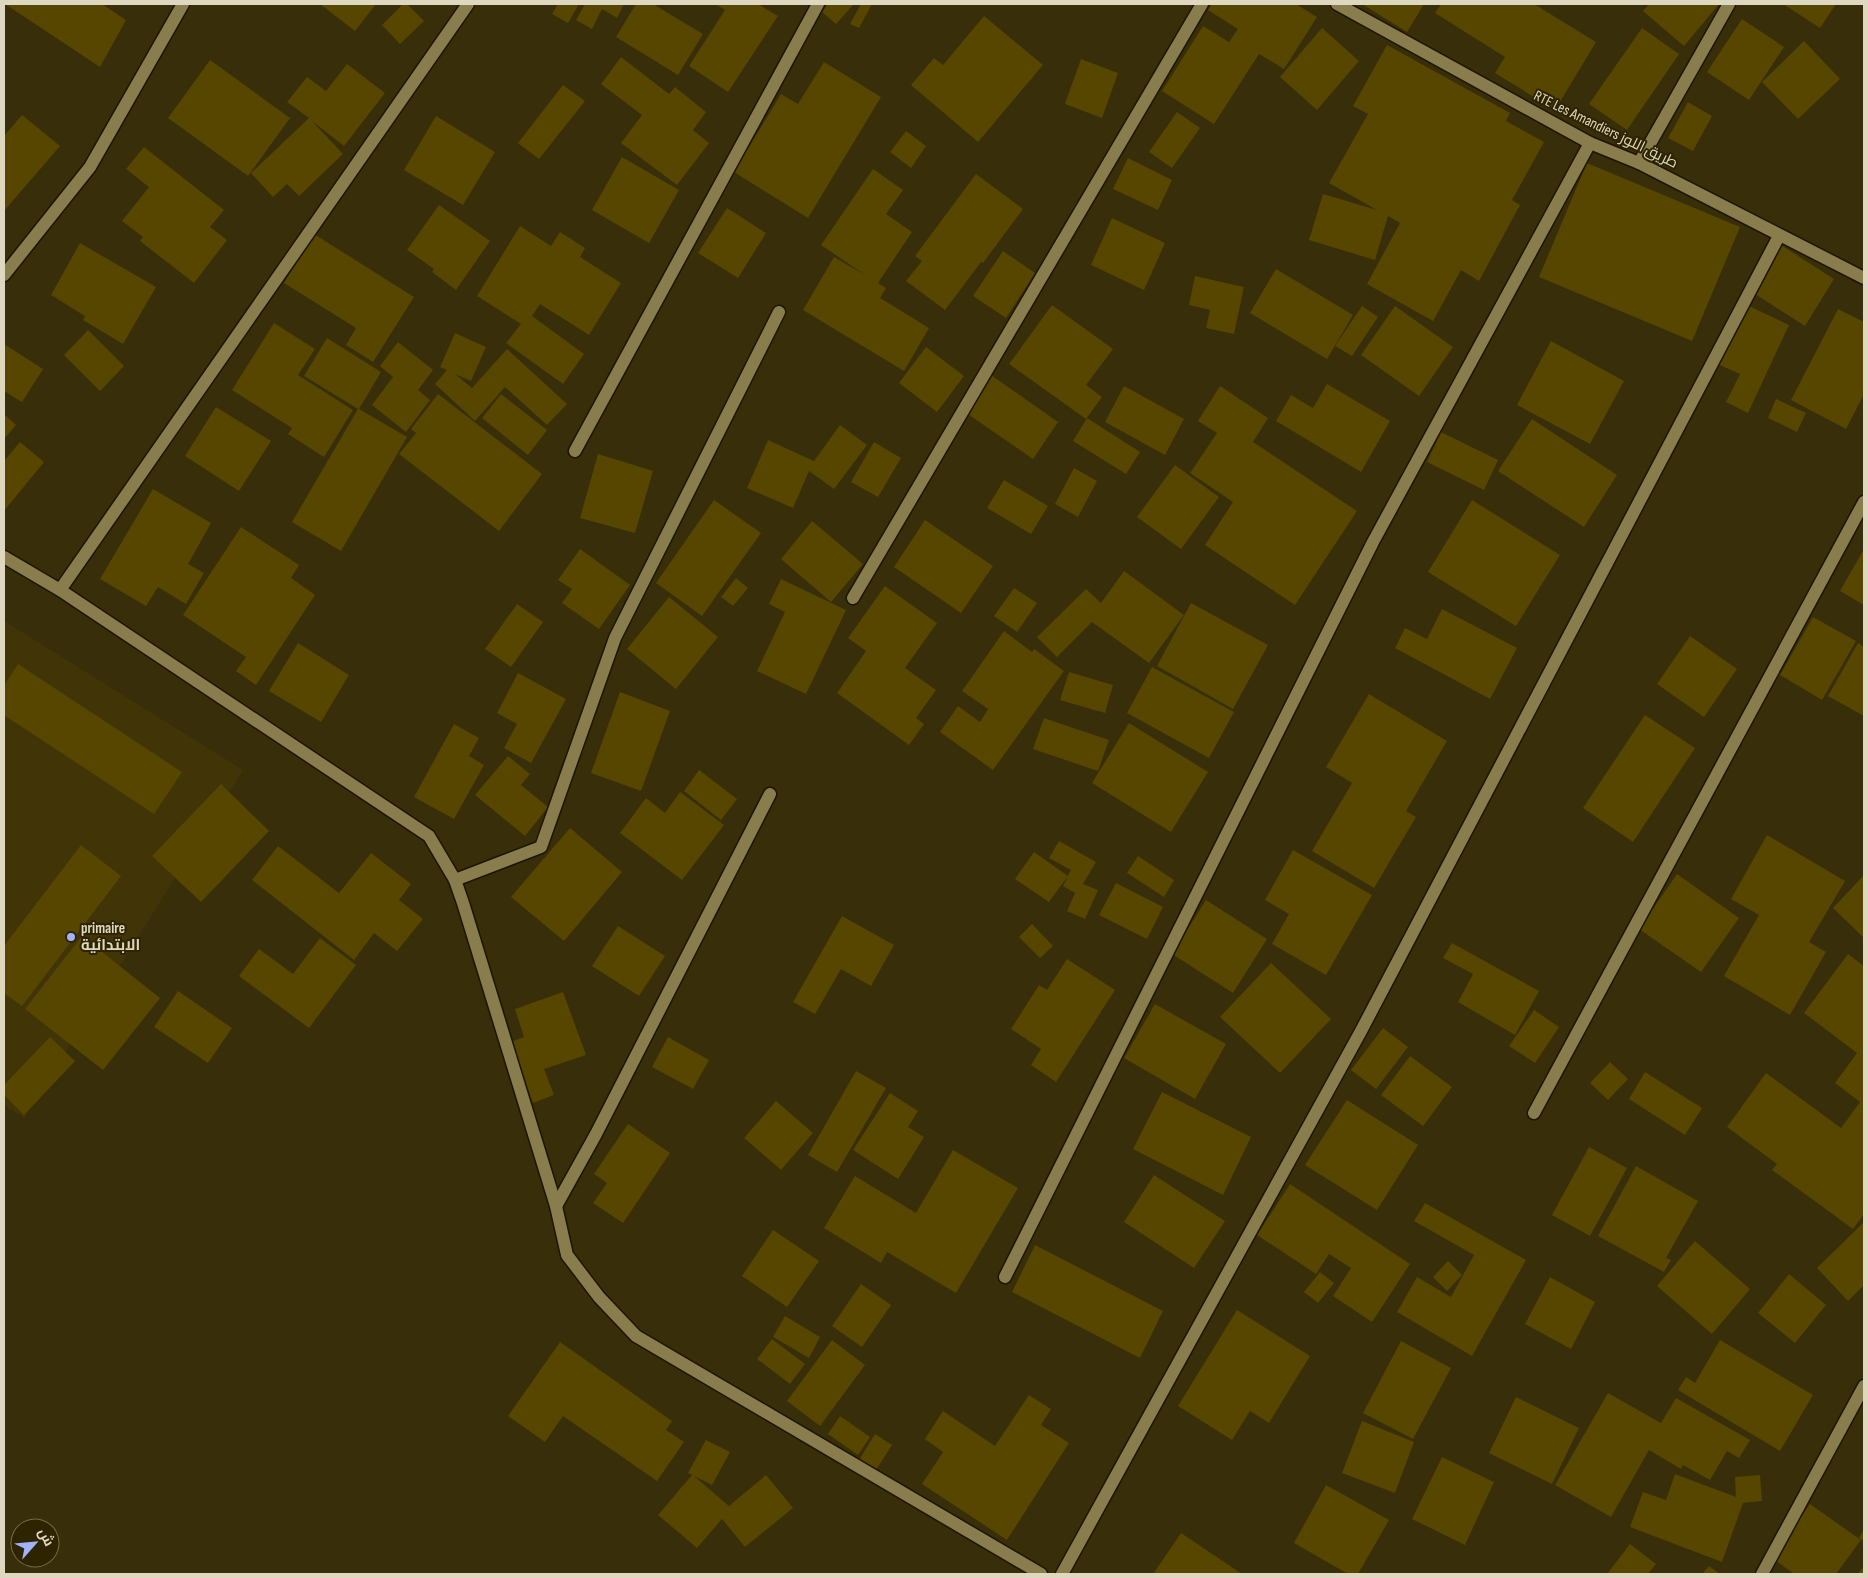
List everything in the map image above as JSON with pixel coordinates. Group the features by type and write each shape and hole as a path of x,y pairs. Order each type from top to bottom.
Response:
{"street":[{"path":"4,275 90,167 183,4"},
{"path":"60,590 468,4"},
{"path":"575,451 818,4"},
{"path":"854,598 1202,4"},
{"name":"RTE Les Amandiers طريق اللوز","path":"1337,4 1590,143 1638,163 1864,278"},
{"path":"1638,163 1729,4"},
{"path":"1005,1277 1373,542 1590,143"},
{"path":"1062,1574 1361,1031 1779,236"},
{"path":"455,880 541,847 615,638 779,312"},
{"path":"1534,1113 1864,502"},
{"path":"4,557 60,590 429,836 455,880 556,1206 567,1255 599,1297 636,1336 1040,1574"},
{"path":"556,1206 596,1134 770,794"},
{"path":"1762,1574 1864,1386"}],"shaded area":[{"name":"primaire الابتدائية","path":"4,621 243,770 24,1118 4,1105"}],"building":[{"path":"5,4 102,4 126,20 100,67"},
{"path":"320,4 376,4 355,31"},
{"path":"403,4 407,4 424,21 400,44 382,25"},
{"path":"558,4 579,4 568,23 552,14"},
{"path":"585,4 624,4 617,18 602,9 592,29 576,20"},
{"path":"636,4 653,4 703,34 678,75 616,37"},
{"path":"715,4 758,4 778,16 728,92 689,66 725,10"},
{"path":"828,4 854,4 836,24 822,12"},
{"path":"861,4 872,4 859,28 850,24"},
{"path":"1212,4 1296,4 1317,17 1284,69 1259,54 1214,124 1162,91 1203,26 1229,42 1238,29 1208,10"},
{"path":"1362,4 1424,4 1407,32"},
{"path":"1441,4 1534,4 1596,42 1555,110 1495,73 1505,57 1435,13"},
{"path":"1649,4 1719,4 1684,46 1643,11"},
{"path":"1783,4 1836,4 1820,28"},
{"path":"984,16 1043,65 978,142 911,85 934,58 943,65"},
{"path":"1742,19 1784,47 1749,100 1707,72"},
{"path":"1322,28 1359,61 1317,110 1280,77"},
{"path":"1642,28 1679,54 1627,130 1589,104"},
{"path":"1804,41 1840,79 1798,119 1762,82"},
{"path":"1387,45 1510,113 1506,121 1544,142 1512,200 1520,205 1479,281 1461,270 1433,321 1367,284 1400,223 1388,216 1375,260 1309,240 1323,194 1377,210 1329,183 1368,114 1353,106"},
{"path":"621,57 669,94 675,87 706,112 693,130 709,143 677,185 621,143 642,115 601,84"},
{"path":"1081,59 1118,73 1102,118 1065,104"},
{"path":"210,60 290,118 248,176 168,118"},
{"path":"824,62 881,97 808,218 734,172 781,94 798,104"},
{"path":"347,64 385,93 344,146 312,121 343,154 299,196 287,184 273,197 251,173 309,118 287,102 307,77 326,91"},
{"path":"563,85 585,101 539,159 518,143"},
{"path":"1688,102 1712,116 1693,151 1668,138"},
{"path":"1177,112 1200,128 1172,168 1149,152"},
{"path":"22,115 60,146 4,211 4,136"},
{"path":"436,116 495,152 463,205 404,170"},
{"path":"906,131 926,146 911,168 890,152"},
{"path":"144,147 224,210 210,227 227,240 194,283 140,241 143,237 122,221 149,187 126,169"},
{"path":"622,157 679,190 649,243 592,210"},
{"path":"1128,158 1172,180 1158,210 1113,189"},
{"path":"1587,163 1740,227 1692,341 1539,277"},
{"path":"873,169 903,190 886,214 912,232 878,283 886,288 880,298 929,328 904,371 803,310 834,257 865,275 821,245"},
{"path":"976,174 1023,209 945,310 906,281 922,261 915,256"},
{"path":"439,205 490,241 456,290 432,272 434,269 407,250"},
{"path":"727,208 766,233 738,278 698,253"},
{"path":"1112,218 1165,243 1144,290 1091,265"},
{"path":"520,226 551,246 560,232 585,248 580,257 621,283 589,335 540,304 532,316 584,354 563,384 506,343 521,324 477,296"},
{"path":"314,234 414,297 373,362 346,345 356,328 284,283"},
{"path":"80,243 156,287 123,344 83,320 85,316 51,295"},
{"path":"1781,245 1834,279 1805,326 1752,292"},
{"path":"1003,251 1035,273 1006,318 973,296"},
{"path":"1276,269 1353,315 1327,359 1250,313"},
{"path":"1195,276 1244,287 1234,334 1206,328 1210,310 1189,305"},
{"path":"1743,303 1789,325 1748,413 1726,402 1740,374 1715,363"},
{"path":"1052,305 1113,349 1086,385 1102,397 1086,419 1009,364"},
{"path":"1362,306 1378,317 1352,356 1335,346"},
{"path":"1395,306 1453,347 1419,396 1361,355"},
{"path":"1838,309 1864,322 1864,394 1846,429 1791,400"},
{"path":"274,323 315,349 298,375 353,410 324,457 288,434 292,428 232,390"},
{"path":"88,330 124,366 100,391 64,355"},
{"path":"455,333 486,347 471,381 455,374 472,388 507,349 567,404 547,425 505,387 475,421 435,384 447,370 440,367"},
{"path":"327,338 381,372 359,409 407,437 341,551 292,522 358,409 304,376"},
{"path":"1551,341 1624,381 1590,444 1517,405"},
{"path":"398,342 433,370 418,390 430,400 406,432 372,405 393,377 380,366"},
{"path":"4,344 43,369 22,402 4,391"},
{"path":"926,347 964,376 937,412 899,383"},
{"path":"991,375 1058,422 1033,459 965,412"},
{"path":"1327,384 1390,421 1361,472 1276,421 1291,395 1313,408"},
{"path":"1124,386 1184,419 1165,455 1105,422"},
{"path":"1220,386 1268,418 1253,442 1357,511 1295,605 1205,545 1233,502 1190,473 1217,433 1198,421"},
{"path":"438,394 542,474 499,531 399,454 416,433 411,429"},
{"path":"501,394 547,430 528,455 482,418"},
{"path":"1776,399 1806,413 1797,432 1768,418"},
{"path":"216,407 271,441 239,491 185,456"},
{"path":"4,414 16,425 4,439"},
{"path":"1087,418 1140,452 1126,474 1073,441"},
{"path":"1532,419 1617,475 1584,527 1498,471"},
{"path":"840,425 867,445 834,489 809,471 793,508 747,488 768,440 814,461"},
{"path":"1441,432 1498,460 1484,490 1427,462"},
{"path":"20,442 44,462 4,511 4,461"},
{"path":"874,442 901,458 878,497 851,482"},
{"path":"598,454 653,471 635,533 580,518"},
{"path":"1175,465 1219,497 1181,549 1137,517"},
{"path":"1074,468 1097,481 1078,517 1055,504"},
{"path":"1004,480 1048,506 1031,534 987,508"},
{"path":"153,489 211,523 188,564 204,573 186,604 158,587 146,606 100,579"},
{"path":"714,500 761,533 702,616 656,583"},
{"path":"1472,500 1560,555 1516,626 1428,572"},
{"path":"925,520 993,566 961,613 894,567"},
{"path":"812,521 863,564 831,602 781,559"},
{"path":"241,527 299,565 291,578 315,595 256,685 236,671 246,657 183,615"},
{"path":"580,549 630,585 599,629 562,603 572,589 558,580"},
{"path":"1864,549 1864,605 1840,591"},
{"path":"1124,571 1184,615 1149,663 1092,622 1057,657 1037,637 1086,589 1101,603"},
{"path":"736,578 748,588 733,606 721,597"},
{"path":"781,579 846,610 806,694 757,671 785,612 769,604"},
{"path":"885,586 937,623 905,668 936,690 916,718 924,724 909,745 837,693 866,651 848,638"},
{"path":"1014,588 1037,603 1017,632 994,616"},
{"path":"669,597 718,637 676,689 627,649"},
{"path":"1191,603 1268,645 1233,709 1157,666"},
{"path":"517,604 543,622 511,667 485,649"},
{"path":"1442,609 1517,648 1490,699 1395,648 1405,628 1427,639"},
{"path":"1813,617 1856,641 1822,700 1780,675"},
{"path":"1004,631 1032,652 1034,649 1064,671 993,770 940,732 958,706 980,722 988,709 962,691"},
{"path":"1690,636 1737,669 1704,717 1657,684"},
{"path":"298,643 349,675 321,722 269,691"},
{"path":"1858,643 1864,647 1864,716 1828,696"},
{"path":"18,664 182,772 154,814 4,715 4,686"},
{"path":"1152,667 1234,712 1209,758 1127,713"},
{"path":"1069,672 1113,685 1105,713 1060,700"},
{"path":"518,673 566,699 531,763 504,748 517,724 497,713"},
{"path":"620,692 670,711 641,791 591,773"},
{"path":"1369,694 1447,741 1406,811 1416,817 1374,888 1312,851 1352,783 1326,767"},
{"path":"1645,715 1695,748 1633,842 1583,808"},
{"path":"1044,718 1109,740 1098,771 1033,749"},
{"path":"1129,723 1208,772 1171,832 1092,783"},
{"path":"454,724 479,738 469,756 484,765 454,819 414,797"},
{"path":"508,756 530,774 521,785 548,807 525,836 475,795"},
{"path":"699,770 737,799 721,820 684,791"},
{"path":"221,784 269,831 201,902 152,856"},
{"path":"680,792 724,825 682,880 620,833 646,798 665,813"},
{"path":"570,828 622,872 564,941 511,897"},
{"path":"1767,835 1845,881 1809,942 1826,952 1790,1015 1724,976 1759,915 1731,899"},
{"path":"1059,841 1096,862 1083,884 1098,890 1085,919 1067,911 1075,893 1063,886 1071,870 1049,858"},
{"path":"81,845 121,876 22,1006 4,993 4,946"},
{"path":"278,846 339,893 371,853 411,884 399,900 423,919 397,951 374,933 354,960 252,880"},
{"path":"1293,850 1372,895 1326,975 1272,944 1289,914 1265,900"},
{"path":"1034,852 1068,876 1049,902 1015,879"},
{"path":"1138,856 1174,880 1164,897 1127,873"},
{"path":"1677,874 1739,918 1701,972 1639,929"},
{"path":"1864,875 1864,938 1833,908"},
{"path":"1116,883 1163,907 1147,939 1099,915"},
{"path":"1206,900 1267,939 1233,993 1172,954"},
{"path":"842,916 894,945 871,986 841,969 815,1014 793,1002"},
{"path":"1032,924 1053,946 1040,958 1019,937"},
{"path":"618,926 665,956 639,996 592,966"},
{"path":"82,936 160,998 103,1070 25,1009"},
{"path":"320,938 356,965 309,1028 239,976 259,949 293,974"},
{"path":"1452,943 1539,991 1515,1035 1458,1002 1473,974 1443,958"},
{"path":"1848,954 1864,966 1864,1214 1853,1229 1772,1170 1777,1164 1727,1127 1766,1073 1841,1128 1860,1102 1835,1083 1857,1053 1804,1013"},
{"path":"1067,959 1115,990 1056,1082 1031,1065 1041,1049 1011,1029 1039,985 1047,990"},
{"path":"1271,963 1331,1019 1280,1073 1220,1017"},
{"path":"178,991 232,1028 208,1063 154,1027"},
{"path":"563,992 586,1055 544,1069 554,1095 533,1103 511,1042 524,1037 515,1009"},
{"path":"1155,1004 1226,1044 1195,1099 1124,1058"},
{"path":"1534,1010 1559,1027 1535,1063 1509,1046"},
{"path":"1383,1028 1408,1047 1376,1089 1351,1070"},
{"path":"50,1037 75,1061 24,1115 4,1095 4,1085"},
{"path":"668,1037 709,1060 693,1089 652,1067"},
{"path":"1410,1056 1452,1087 1423,1126 1381,1095"},
{"path":"1610,1062 1628,1079 1608,1100 1590,1083"},
{"path":"856,1071 886,1088 837,1172 808,1155"},
{"path":"1645,1072 1702,1108 1685,1135 1629,1099"},
{"path":"1162,1092 1251,1137 1223,1195 1133,1149"},
{"path":"890,1093 918,1111 908,1127 924,1137 898,1179 853,1150"},
{"path":"1347,1100 1418,1145 1377,1210 1305,1165"},
{"path":"776,1101 813,1133 781,1170 744,1138"},
{"path":"628,1124 670,1153 623,1223 593,1203 607,1183 594,1174"},
{"path":"1589,1147 1627,1168 1590,1236 1552,1215"},
{"path":"953,1150 1018,1188 956,1293 887,1252 881,1263 824,1228 855,1176 916,1213"},
{"path":"1636,1166 1698,1201 1666,1258 1671,1260 1664,1272 1598,1236"},
{"path":"1154,1175 1225,1221 1194,1268 1124,1222"},
{"path":"1290,1184 1410,1264 1372,1322 1333,1296 1351,1268 1329,1254 1316,1274 1257,1235"},
{"path":"1425,1203 1526,1260 1472,1356 1397,1312 1417,1277 1451,1297 1474,1255 1414,1221"},
{"path":"1864,1222 1864,1285 1848,1301 1817,1268"},
{"path":"773,1230 819,1261 787,1307 742,1276"},
{"path":"1695,1241 1750,1289 1712,1334 1657,1286"},
{"path":"1035,1245 1163,1311 1140,1358 1012,1292"},
{"path":"1448,1261 1462,1275 1447,1291 1433,1277"},
{"path":"1320,1272 1334,1283 1318,1303 1304,1292"},
{"path":"1789,1274 1826,1305 1795,1343 1758,1313"},
{"path":"1550,1277 1595,1302 1571,1349 1525,1324"},
{"path":"861,1284 891,1305 862,1347 832,1326"},
{"path":"1237,1310 1310,1356 1269,1423 1250,1411 1232,1440 1178,1406"},
{"path":"785,1316 820,1337 809,1358 773,1337"},
{"path":"772,1339 805,1364 790,1384 757,1359"},
{"path":"832,1340 865,1365 820,1426 787,1401"},
{"path":"1720,1340 1813,1395 1780,1451 1678,1390 1686,1377 1695,1383"},
{"path":"1401,1341 1451,1368 1413,1439 1363,1413"},
{"path":"560,1342 672,1421 666,1430 684,1442 657,1481 563,1416 545,1442 508,1416"},
{"path":"1608,1393 1661,1423 1676,1398 1750,1440 1739,1458 1727,1451 1710,1480 1683,1465 1681,1469 1649,1450 1611,1517 1555,1485"},
{"path":"1029,1395 1051,1409 1041,1425 1069,1443 1007,1540 922,1484 943,1452 925,1439 943,1411 995,1446"},
{"path":"1516,1397 1579,1428 1552,1484 1489,1453"},
{"path":"840,1416 870,1437 858,1455 828,1434"},
{"path":"1362,1421 1414,1442 1395,1493 1342,1473"},
{"path":"875,1434 892,1445 876,1470 859,1460"},
{"path":"706,1440 730,1452 712,1485 694,1476 729,1506 766,1475 793,1508 745,1547 722,1519 697,1548 658,1515 692,1475 688,1473"},
{"path":"1442,1457 1494,1482 1465,1545 1412,1519"},
{"path":"1675,1474 1736,1497 1735,1477 1760,1475 1762,1501 1743,1503 1722,1562 1630,1527 1643,1492 1666,1500"},
{"path":"1326,1485 1389,1520 1358,1574 1348,1574 1294,1543"},
{"path":"1810,1504 1861,1540 1836,1574 1794,1574 1772,1558"},
{"path":"1864,1529 1864,1541 1859,1538"},
{"path":"1181,1533 1242,1574 1153,1574"},
{"path":"1630,1544 1656,1564 1648,1574 1607,1574"},
{"path":"1709,1566 1720,1574 1702,1574"},
{"path":"1864,1567 1864,1574 1860,1574 1859,1572"}],"place":[{"name":"primaire الابتدائية","path":"71,937"}]}
